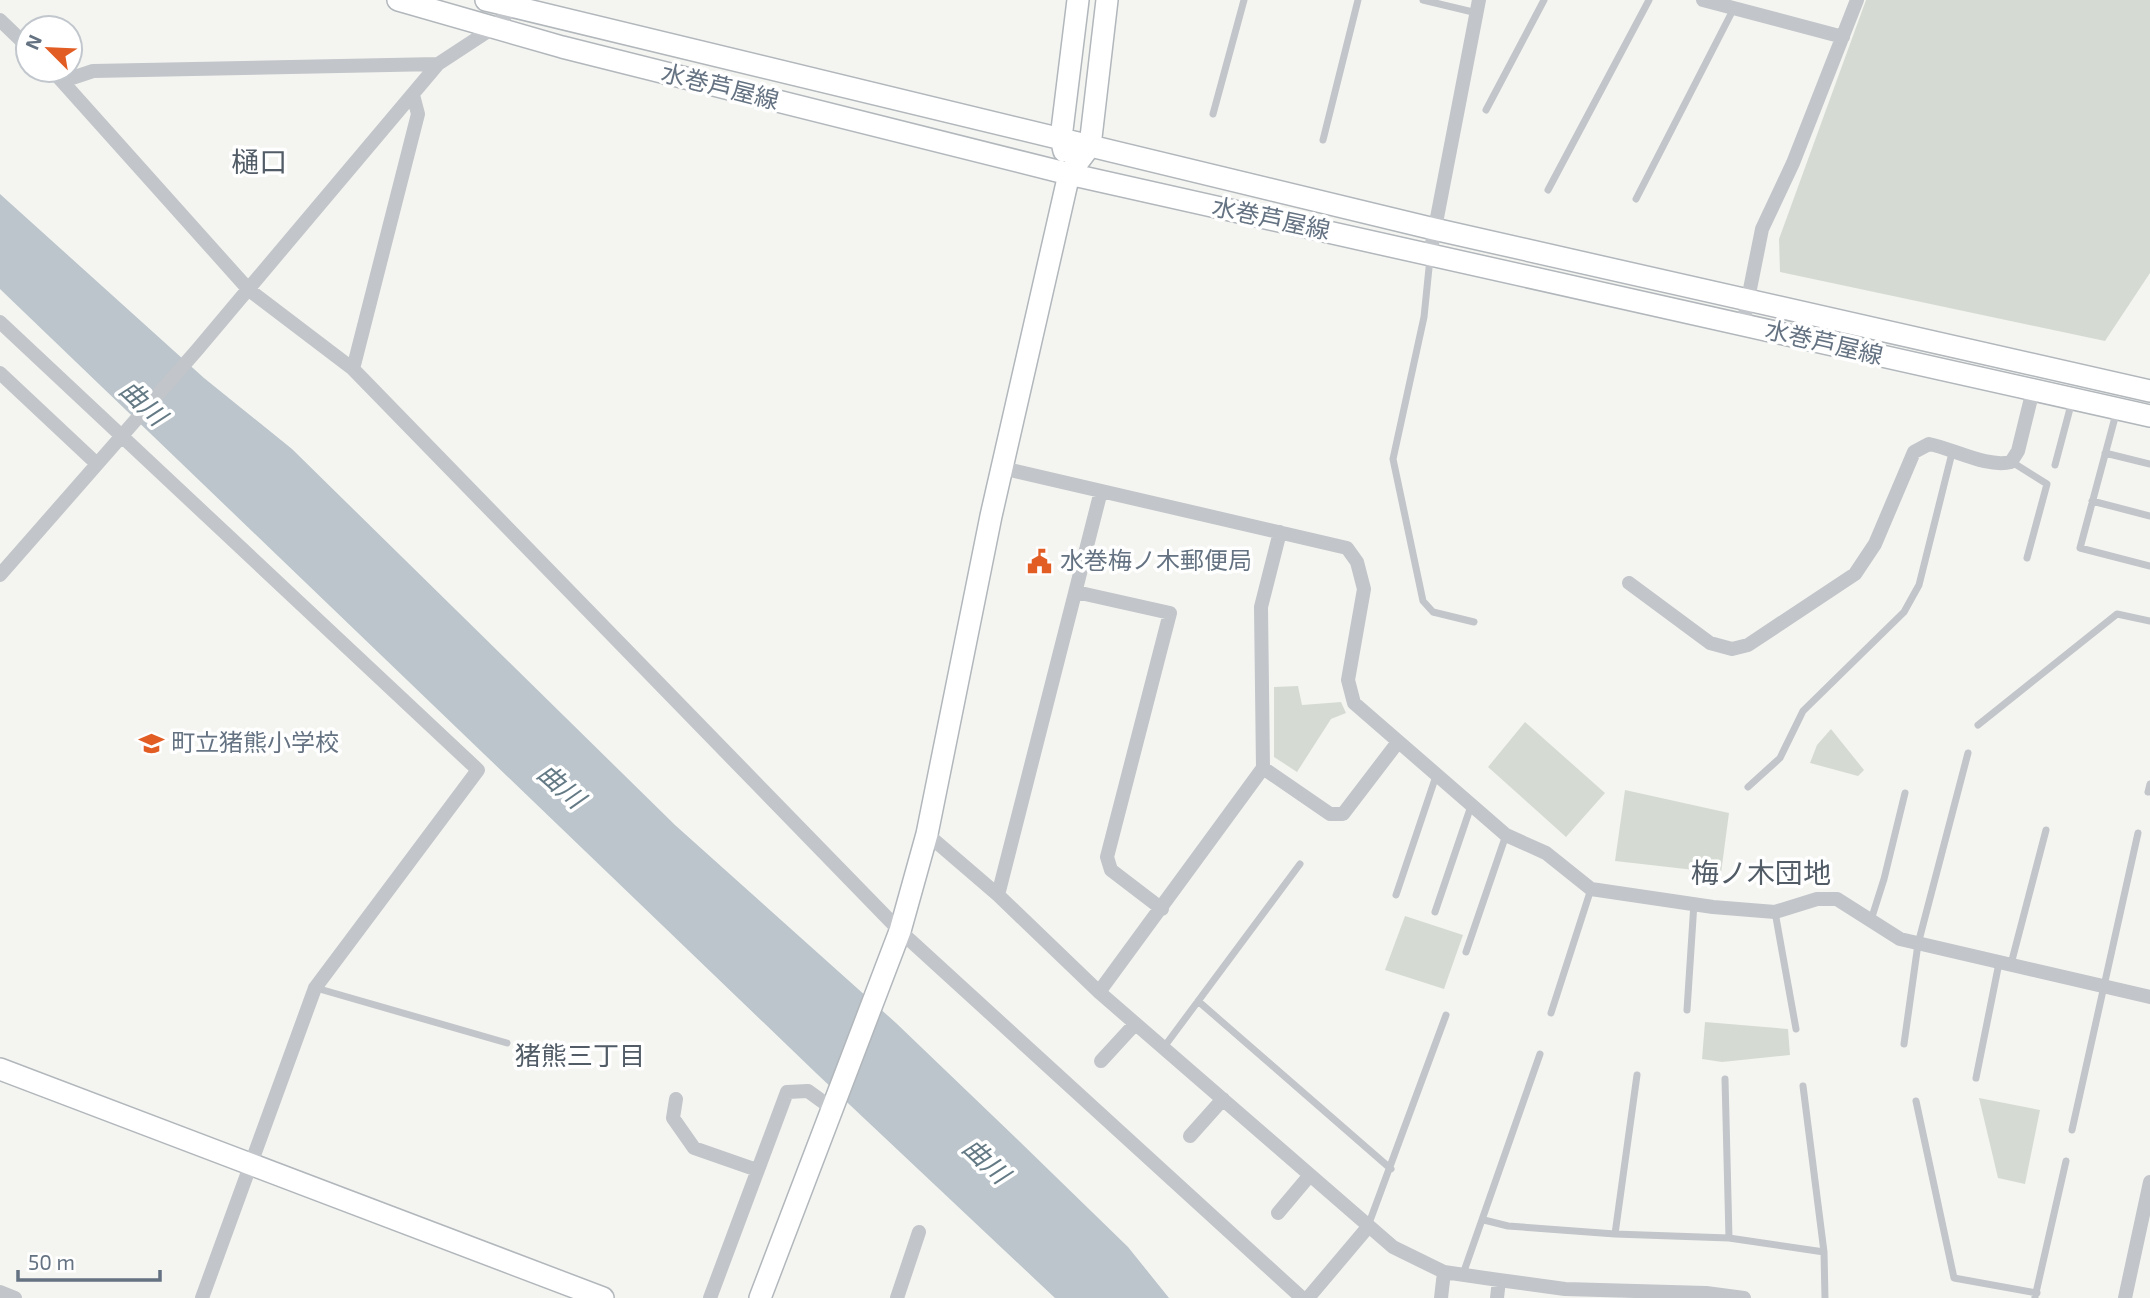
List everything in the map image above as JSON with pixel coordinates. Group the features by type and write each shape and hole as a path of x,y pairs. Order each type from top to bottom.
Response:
{"main road":[{"name":"水巻芦屋線","path":"397,0 496,26 562,47 1069,174 2150,416"},
{"name":"水巻芦屋線","path":"486,0 516,4 1434,229 2150,391"},
{"path":"1069,174 1060,138 1078,0"},
{"path":"760,1298 868,1008 900,932 927,834 1002,468 1069,174 1090,146 1107,0"},
{"path":"0,1069 603,1298"}],"street":[{"path":"1703,0 1734,7 1752,5 1843,37"},
{"path":"1743,324 1762,229 1793,163 1857,0"},
{"path":"0,575 197,350 438,64 496,26 516,4"},
{"path":"1430,254 1478,7"},
{"path":"0,20 14,34"},
{"path":"84,74 93,71 438,64"},
{"path":"66,84 249,289 353,369 900,932 1302,1298"},
{"path":"353,369 418,114 413,94"},
{"path":"0,322 478,771 315,988 202,1298"},
{"path":"0,373 97,464"},
{"path":"1629,583 1710,643 1732,649 1748,645 1855,574 1875,544 1914,452 1929,444 1953,449 1999,465 2011,461 2018,451 2034,390"},
{"path":"1002,468 1347,548 1357,562 1364,589 1348,680 1354,702 1506,835 1546,853 1591,889 1775,912 1817,899 1837,899 1900,939 2150,996"},
{"path":"998,895 1101,491"},
{"path":"1099,992 1264,768 1261,607 1280,532"},
{"path":"1076,592 1170,613 1107,857 1111,870 1162,909"},
{"path":"1264,768 1330,814 1343,814 1398,742"},
{"path":"927,834 998,895 1135,1024 1392,1247 1444,1272 1565,1294 1706,1295 1744,1298"},
{"path":"1101,1061 1135,1024"},
{"path":"710,1298 787,1092 808,1091 832,1103"},
{"path":"676,1099 673,1118 694,1148 757,1170"},
{"path":"1190,1136 1223,1099"},
{"path":"1278,1213 1310,1175"},
{"path":"2125,1298 2150,1182"},
{"path":"1308,1298 1368,1227"},
{"path":"897,1298 919,1232"},
{"path":"1441,1298 1444,1272"},
{"path":"1497,1298 1499,1280"},
{"path":"0,1292 15,1298"}],"lane":[{"path":"1213,114 1244,0"},
{"path":"1323,140 1358,0"},
{"path":"1423,0 1478,7"},
{"path":"1486,110 1544,0"},
{"path":"1548,190 1649,0"},
{"path":"1636,199 1734,7"},
{"path":"1430,254 1424,317 1393,459 1423,601 1433,612 1474,622"},
{"path":"2055,465 2073,398"},
{"path":"2118,409 2080,548 2150,566"},
{"path":"1748,787 1780,758 1803,711 1904,612 1919,585 1953,449"},
{"path":"2105,453 2150,464"},
{"path":"2011,461 2047,484 2027,558"},
{"path":"2092,501 2150,516"},
{"path":"1978,725 2117,614 2150,621"},
{"path":"1904,1044 1919,944 1968,753"},
{"path":"1396,895 1437,776"},
{"path":"1870,921 1884,879 1905,793"},
{"path":"1435,912 1471,806"},
{"path":"1976,1079 2005,963 2046,830"},
{"path":"2072,1130 2102,985 2138,833"},
{"path":"1466,951 1506,835"},
{"path":"1164,1047 1300,864"},
{"path":"1551,1013 1591,889"},
{"path":"1687,1010 1694,903"},
{"path":"1775,912 1796,1029"},
{"path":"315,988 507,1043"},
{"path":"1198,1001 1391,1169"},
{"path":"1368,1227 1446,1016"},
{"path":"1463,1275 1540,1054"},
{"path":"1615,1234 1637,1075"},
{"path":"1725,1079 1729,1238"},
{"path":"1803,1086 1824,1252 1825,1298"},
{"path":"1916,1101 1954,1279 2036,1296 2066,1161"},
{"path":"1484,1220 1508,1226 1615,1234 1729,1238 1824,1252"}],"shaded area":[{"path":"1866,0 2150,0 2150,273 2105,341 1780,272 1779,239"},
{"path":"1298,686 1302,705 1341,702 1346,713 1331,719 1297,772 1274,757 1274,687"},
{"path":"1525,722 1605,793 1566,837 1488,767"},
{"path":"1831,729 1864,770 1858,776 1810,763 1817,745"},
{"path":"1625,790 1729,813 1721,873 1615,861"},
{"path":"1405,916 1463,935 1444,989 1385,970"},
{"path":"1705,1022 1788,1029 1790,1055 1722,1062 1702,1059"},
{"path":"1979,1098 2040,1110 2025,1184 1998,1178"}],"water":[{"name":"曲川","path":"0,194 204,378 292,449 675,825 896,1023 1018,1140 1128,1247 1169,1298 1055,1298 816,1073 0,289"}],"place":[{"name":"水巻梅ノ木郵便局","path":"1040,561"},
{"name":"町立猪熊小学校","path":"151,743"}],"district":[{"name":"樋口","path":"259,162"},
{"name":"梅ノ木団地","path":"1761,873"},
{"name":"猪熊三丁目","path":"580,1056"}]}
